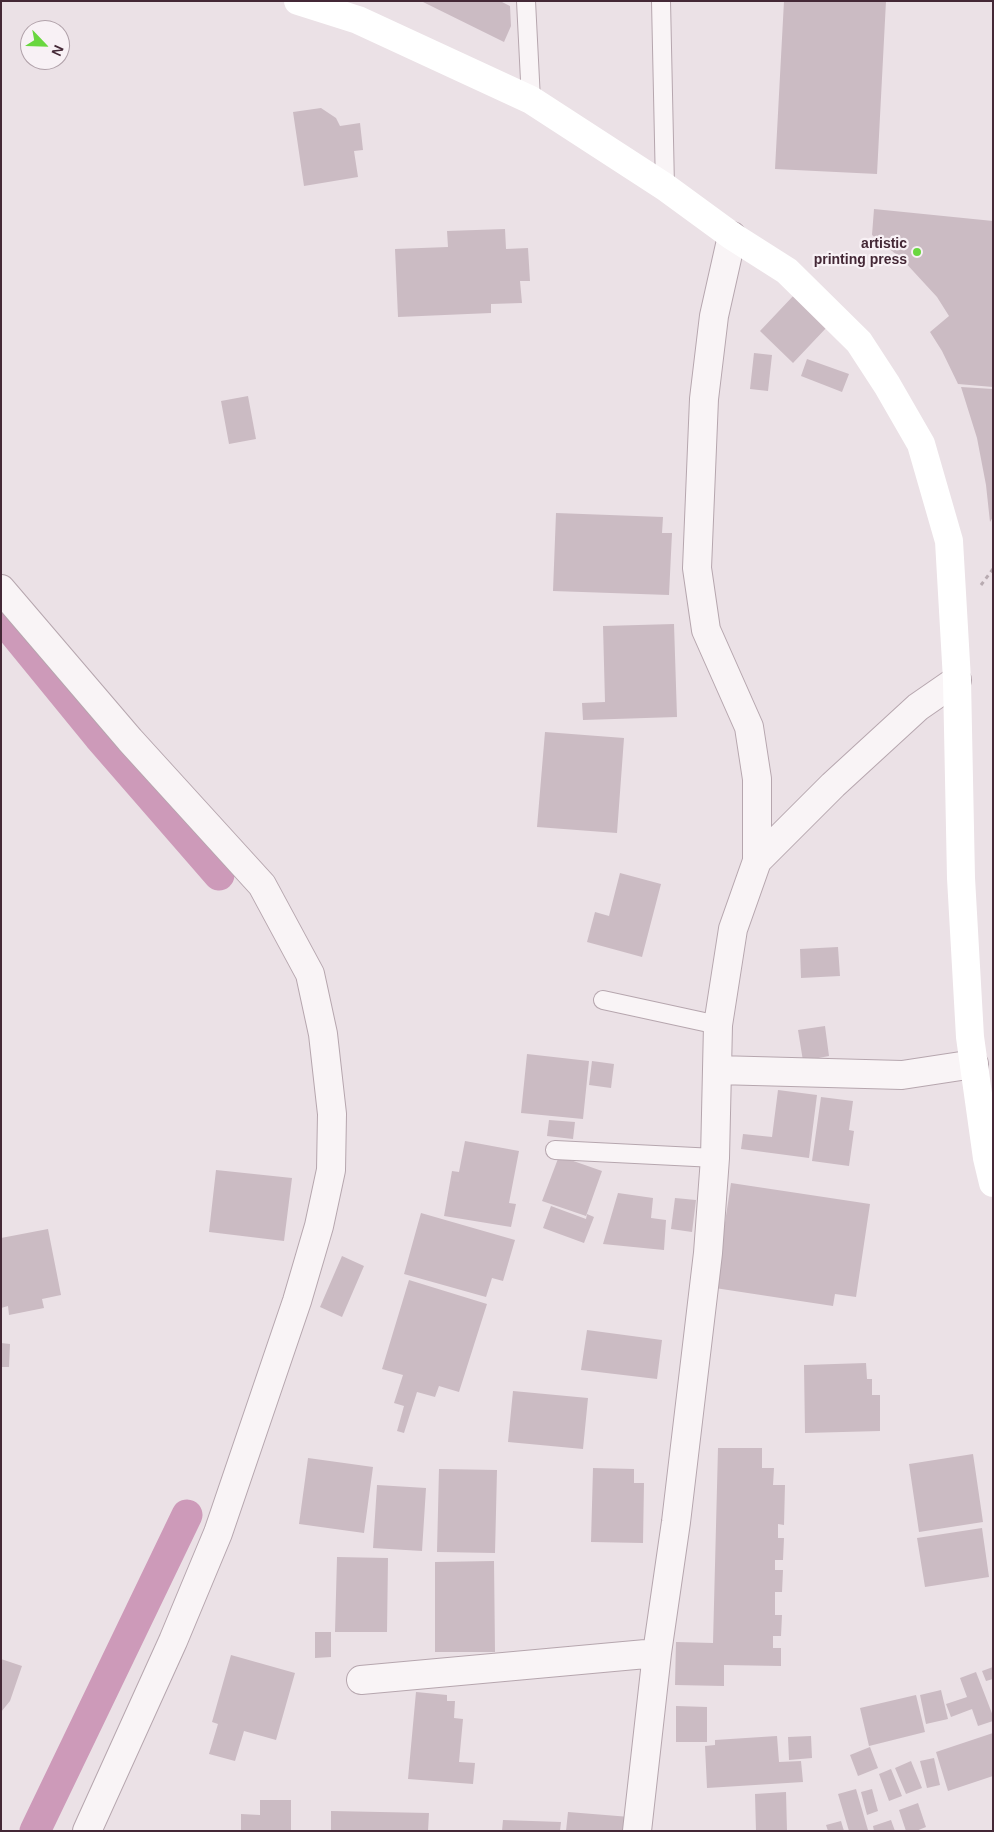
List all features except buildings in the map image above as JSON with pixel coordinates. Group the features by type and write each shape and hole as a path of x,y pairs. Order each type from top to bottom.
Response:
{"main road":[{"path":"298,1 358,20 531,100 665,187 732,236 787,272 859,342 887,385 921,444 949,541 958,680 961,878 970,1037 987,1158 993,1183"}],"street":[{"path":"637,1831 708,1253 715,1158 718,1024 733,929 757,862 757,779 749,727 706,630 697,568 704,400 714,316 732,236"},
{"path":"1,589 130,740 262,885 310,974 323,1034 332,1114 332,1170 320,1226 294,1310 221,1524 169,1650 87,1831"},
{"path":"757,862 833,785 918,707 958,680"},
{"path":"717,1070 902,1075 974,1064"},
{"path":"361,1680 658,1653"}],"lane":[{"path":"526,1 531,100"},
{"path":"661,1 665,187"},
{"path":"603,1000 718,1024"},
{"path":"556,1150 715,1158"}],"waterway":[{"path":"1,617 99,737 219,875"},
{"path":"35,1831 187,1515"}],"place":[{"name":"artistic printing press","path":"917,252"}]}
